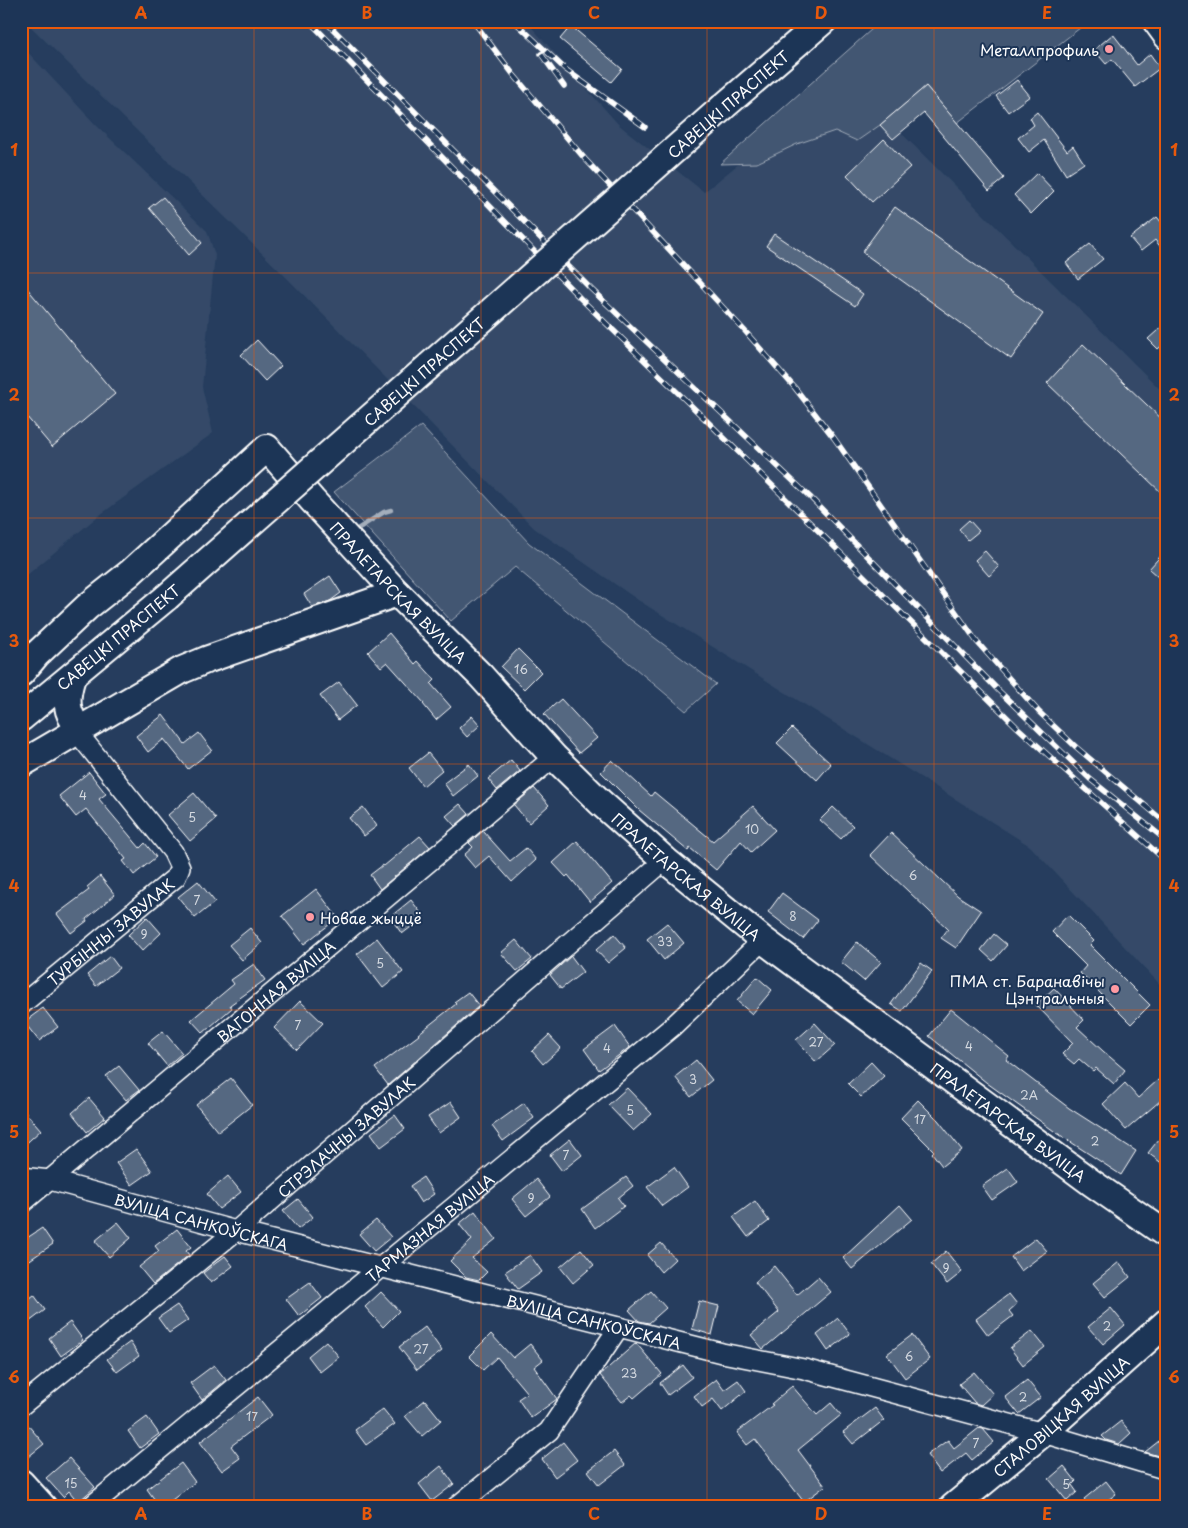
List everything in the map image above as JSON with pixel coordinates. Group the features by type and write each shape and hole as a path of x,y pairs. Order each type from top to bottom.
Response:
{"main road":[{"name":"САВЕЦКІ ПРАСПЕКТ","path":"21,718 167,597 823,21"},
{"path":"1156,21 1167,36"},
{"name":"ПРАЛЕТАРСКАЯ ВУЛІЦА","path":"21,673 37,654 87,607 130,573 267,448 397,593 481,676 554,757 600,802 665,860 763,940 1092,1183 1167,1235"},
{"path":"21,764 182,670 397,593"},
{"path":"72,677 67,692 67,704 72,718 80,730"},
{"name":"СТАЛОВІЦКАЯ ВУЛІЦА","path":"953,1507 1044,1433 1167,1322"},
{"path":"21,1483 43,1507"}],"street":[{"name":"ТУРБІННЫ ЗАВУЛАК","path":"21,1005 176,877 180,867 173,852 85,742 80,730"},
{"name":"ВАГОННАЯ ВУЛІЦА","path":"21,1204 554,757"},
{"name":"СТРЭЛАЧНЫ ЗАВУЛАК","path":"21,1406 236,1231 665,860"},
{"name":"ТАРМАЗНАЯ ВУЛІЦА","path":"90,1507 672,1027 763,940"},
{"name":"ВУЛІЦА САНКОЎСКАГА","path":"21,1177 50,1180 236,1231 722,1353 804,1369 1044,1433 1167,1470"},
{"path":"456,1507 549,1431 619,1327"}],"shaded area":[{"path":"25,21 526,21 619,125 704,192 853,71 883,115 1167,396 1167,992 1030,846 638,600 534,528 280,271"},
{"path":"881,21 1089,21 957,123 926,86 880,125 857,141 835,131 797,144 757,163 720,164"},
{"path":"21,45 96,125 207,231 215,255 202,387 213,433 97,517 21,580"},
{"path":"421,426 529,543 716,684 686,711 515,567 451,621 334,492"}],"building":[{"path":"571,26 622,69 611,82 560,39"},
{"path":"1113,34 1137,65 1150,54 1160,68 1135,87 1112,59 1106,64 1094,50"},
{"path":"1017,80 1030,96 1008,112 996,96"},
{"path":"926,86 1004,178 989,191 924,113 893,139 880,125"},
{"path":"1037,112 1067,151 1073,146 1084,163 1066,175 1044,140 1029,152 1018,138 1034,125 1030,118"},
{"path":"884,139 910,167 872,202 847,175"},
{"path":"1037,173 1054,191 1031,214 1014,195"},
{"path":"163,197 202,243 189,255 149,208"},
{"path":"895,207 1043,314 1011,359 862,252"},
{"path":"1157,217 1167,229 1167,255 1155,240 1141,251 1130,238"},
{"path":"774,234 863,294 855,306 766,246"},
{"path":"1090,244 1103,259 1078,279 1066,263"},
{"path":"21,281 115,394 52,447 21,410"},
{"path":"1167,322 1167,341 1158,349 1148,339"},
{"path":"257,340 281,366 265,381 241,355"},
{"path":"1083,344 1167,424 1167,498 1047,383"},
{"path":"969,520 979,531 968,540 959,529"},
{"path":"1167,549 1167,585 1149,569"},
{"path":"985,551 999,567 989,576 975,560"},
{"path":"330,576 341,593 330,601 312,607 304,594"},
{"path":"389,633 415,664 418,661 435,680 431,684 451,707 436,720 424,703 387,662 381,667 368,652"},
{"path":"518,649 541,672 524,689 501,667"},
{"path":"339,682 357,705 338,720 320,696"},
{"path":"561,699 597,738 579,753 544,714"},
{"path":"163,715 185,744 199,733 212,750 188,769 164,739 148,752 136,736"},
{"path":"472,716 480,725 467,737 459,728"},
{"path":"792,728 831,764 817,780 777,743"},
{"path":"428,753 442,770 423,786 409,768"},
{"path":"511,760 520,771 497,790 488,779"},
{"path":"612,760 651,796 654,792 713,841 753,806 775,830 751,852 741,841 716,870 690,848 688,851 639,810 601,772"},
{"path":"469,764 478,776 453,796 444,783"},
{"path":"89,772 106,794 99,799 140,848 145,843 156,857 134,875 123,861 126,859 86,809 76,817 59,796"},
{"path":"534,788 549,805 529,823 514,805"},
{"path":"194,793 216,819 190,841 168,815"},
{"path":"460,804 469,814 455,826 446,816"},
{"path":"363,807 377,826 364,836 349,818"},
{"path":"833,807 853,826 841,839 820,820"},
{"path":"483,831 510,861 526,848 536,860 512,882 489,856 475,868 464,855 473,847 469,843"},
{"path":"891,833 958,896 981,911 956,948 941,938 948,929 870,855"},
{"path":"420,836 430,847 380,889 370,875 384,866"},
{"path":"577,841 612,883 590,902 568,875 566,877 553,863"},
{"path":"100,876 115,895 71,933 57,914 89,890 87,887"},
{"path":"198,881 215,902 195,918 178,897"},
{"name":"Новае жыццё","path":"316,889 338,918 304,944 282,916"},
{"path":"782,893 818,920 803,939 768,912"},
{"path":"411,900 424,917 402,934 390,917"},
{"name":"ПМА ст. Баранавічы Цэнтральныя","path":"1068,915 1094,941 1090,945 1150,1005 1131,1024 1080,973 1086,966 1052,932"},
{"path":"147,917 161,933 142,951 128,935"},
{"path":"667,923 684,943 664,960 647,939"},
{"path":"250,928 262,943 242,960 229,945"},
{"path":"614,934 626,948 608,963 596,950"},
{"path":"994,934 1007,945 993,961 981,950"},
{"path":"377,938 403,972 383,988 357,954"},
{"path":"516,940 532,959 517,971 501,953"},
{"path":"857,942 881,962 864,981 841,962"},
{"path":"110,956 119,968 96,986 87,975"},
{"path":"571,956 583,972 561,989 550,975"},
{"path":"921,963 932,971 902,1011 891,1004"},
{"path":"254,964 265,980 230,1005 232,1008 203,1033 191,1020 234,984 231,980"},
{"path":"757,977 772,990 752,1014 737,1001"},
{"path":"1054,988 1084,1020 1077,1027 1125,1070 1114,1084 1096,1068 1093,1071 1079,1059 1074,1064 1062,1054 1073,1043 1036,1005"},
{"path":"468,992 479,1006 388,1085 375,1068 419,1035 456,1004 454,1002"},
{"path":"300,1001 323,1023 297,1050 274,1028"},
{"path":"43,1008 58,1027 39,1041 24,1022"},
{"path":"951,1009 1009,1056 1006,1060 1069,1108 1136,1151 1121,1175 1054,1131 987,1083 929,1036"},
{"path":"815,1023 835,1045 816,1062 796,1040"},
{"path":"615,1026 630,1047 599,1070 584,1049"},
{"path":"163,1031 182,1053 167,1066 148,1043"},
{"path":"549,1035 561,1048 543,1064 532,1051"},
{"path":"696,1060 712,1080 691,1097 675,1077"},
{"path":"871,1062 884,1076 861,1097 848,1084"},
{"path":"119,1066 139,1090 126,1100 106,1076"},
{"path":"1167,1072 1167,1095 1126,1130 1103,1104 1125,1083 1138,1098"},
{"path":"231,1078 252,1105 218,1132 196,1105"},
{"path":"627,1088 652,1114 633,1131 608,1105"},
{"path":"89,1098 105,1117 87,1132 72,1113"},
{"path":"918,1100 938,1120 962,1150 942,1166 932,1153 934,1151 901,1118"},
{"path":"451,1102 461,1117 439,1133 428,1117"},
{"path":"524,1103 534,1118 503,1141 492,1126"},
{"path":"21,1107 41,1130 21,1148"},
{"path":"395,1115 405,1129 381,1147 371,1133"},
{"path":"1167,1129 1167,1167 1148,1153"},
{"path":"570,1139 582,1155 562,1171 550,1155"},
{"path":"136,1149 152,1171 132,1185 116,1163"},
{"path":"674,1167 688,1187 662,1206 647,1187"},
{"path":"1008,1168 1018,1182 992,1200 982,1186"},
{"path":"228,1176 241,1192 219,1209 207,1194"},
{"path":"423,1177 434,1194 421,1203 410,1186"},
{"path":"626,1177 633,1186 618,1198 624,1206 595,1228 582,1209"},
{"path":"536,1179 550,1197 526,1216 512,1199"},
{"path":"298,1199 313,1217 298,1229 283,1211"},
{"path":"755,1201 769,1221 748,1237 733,1217"},
{"path":"900,1205 912,1219 852,1269 843,1258"},
{"path":"475,1211 496,1239 472,1258 487,1272 479,1280 466,1277 450,1261 472,1240 459,1224"},
{"path":"376,1220 391,1237 374,1251 359,1234"},
{"path":"118,1222 131,1238 109,1257 95,1241"},
{"path":"42,1228 53,1244 21,1266 21,1242"},
{"path":"177,1229 191,1247 186,1251 189,1255 153,1284 139,1267 159,1251 155,1246"},
{"path":"1036,1238 1047,1251 1021,1271 1011,1257"},
{"path":"661,1243 675,1259 661,1272 647,1255"},
{"path":"581,1249 594,1265 573,1283 560,1267"},
{"path":"946,1251 962,1272 947,1284 931,1264"},
{"path":"530,1255 542,1272 518,1289 505,1272"},
{"path":"225,1256 233,1266 211,1283 203,1273"},
{"path":"1119,1262 1130,1277 1105,1297 1093,1283"},
{"path":"774,1266 797,1295 818,1277 831,1292 763,1349 751,1335 779,1312 755,1282"},
{"path":"310,1282 322,1298 299,1316 286,1299"},
{"path":"651,1291 666,1308 649,1323 639,1321 629,1310"},
{"path":"381,1292 399,1311 383,1327 365,1307"},
{"path":"1009,1294 1017,1304 1009,1311 1013,1316 988,1335 976,1319"},
{"path":"34,1295 45,1310 21,1328 21,1305"},
{"path":"699,1301 719,1306 712,1335 692,1329"},
{"path":"177,1305 188,1320 169,1333 158,1318"},
{"path":"1111,1308 1125,1325 1103,1344 1088,1327"},
{"path":"838,1318 850,1334 828,1351 817,1335"},
{"path":"70,1322 83,1340 61,1356 49,1338"},
{"path":"425,1327 442,1351 417,1370 399,1347"},
{"path":"1032,1331 1045,1347 1023,1365 1010,1348"},
{"path":"491,1334 513,1358 530,1344 543,1360 534,1367 557,1399 531,1418 518,1399 527,1393 497,1357 483,1370 469,1356"},
{"path":"912,1335 930,1359 905,1378 887,1354"},
{"path":"326,1341 339,1357 320,1372 308,1356"},
{"path":"130,1342 139,1356 117,1372 107,1359"},
{"path":"636,1343 662,1374 634,1398 631,1395 622,1402 600,1375"},
{"path":"214,1365 226,1380 202,1400 190,1383"},
{"path":"683,1365 692,1377 668,1395 660,1383"},
{"path":"974,1372 993,1394 981,1405 975,1403 959,1384"},
{"path":"716,1379 724,1390 738,1380 746,1391 722,1411 713,1399 702,1407 694,1396"},
{"path":"1027,1380 1041,1397 1019,1414 1005,1397"},
{"path":"792,1386 817,1415 831,1403 841,1415 798,1450 825,1486 804,1502 755,1439 747,1445 737,1432 773,1405 771,1404"},
{"path":"258,1397 272,1415 231,1446 240,1458 222,1471 200,1442"},
{"path":"425,1400 441,1420 422,1436 405,1416"},
{"path":"875,1408 884,1420 853,1444 843,1432"},
{"path":"383,1409 395,1424 366,1445 355,1430"},
{"path":"21,1417 44,1444 28,1457 21,1448"},
{"path":"147,1417 159,1434 140,1448 128,1431"},
{"path":"1121,1421 1131,1433 1119,1444 1106,1440 1102,1436"},
{"path":"979,1428 983,1429 994,1442 972,1460 966,1453 940,1473 927,1455 948,1440 954,1448"},
{"path":"1159,1441 1167,1453 1162,1457 1145,1452"},
{"path":"563,1442 577,1460 555,1477 542,1459"},
{"path":"614,1451 625,1465 599,1485 588,1471"},
{"path":"69,1458 95,1487 78,1502 69,1491 63,1497 46,1478"},
{"path":"181,1463 195,1482 163,1507 160,1507 147,1489"},
{"path":"441,1466 454,1484 432,1501 419,1484"},
{"path":"1064,1466 1076,1481 1072,1485 1077,1492 1067,1501 1049,1479"},
{"path":"1106,1481 1116,1494 1099,1507 1090,1507 1084,1499"}],"waterway":[{"path":"356,530 384,512 391,510"}],"railway":[{"path":"309,21 580,298 1017,727 1167,862"},
{"path":"325,21 591,289 810,497 999,691 1090,779 1167,841"},
{"path":"473,21 513,74 585,159 744,330 795,388 834,438 977,642 1039,712 1076,747 1167,824"},
{"path":"514,21 565,69 645,127"},
{"path":"541,54 564,86"}],"place":[{"name":"Металлпрофиль","path":"1109,49"},
{"name":"Новае жыццё","path":"310,917"},
{"name":"ПМА ст. Баранавічы Цэнтральныя","path":"1115,989"}]}
